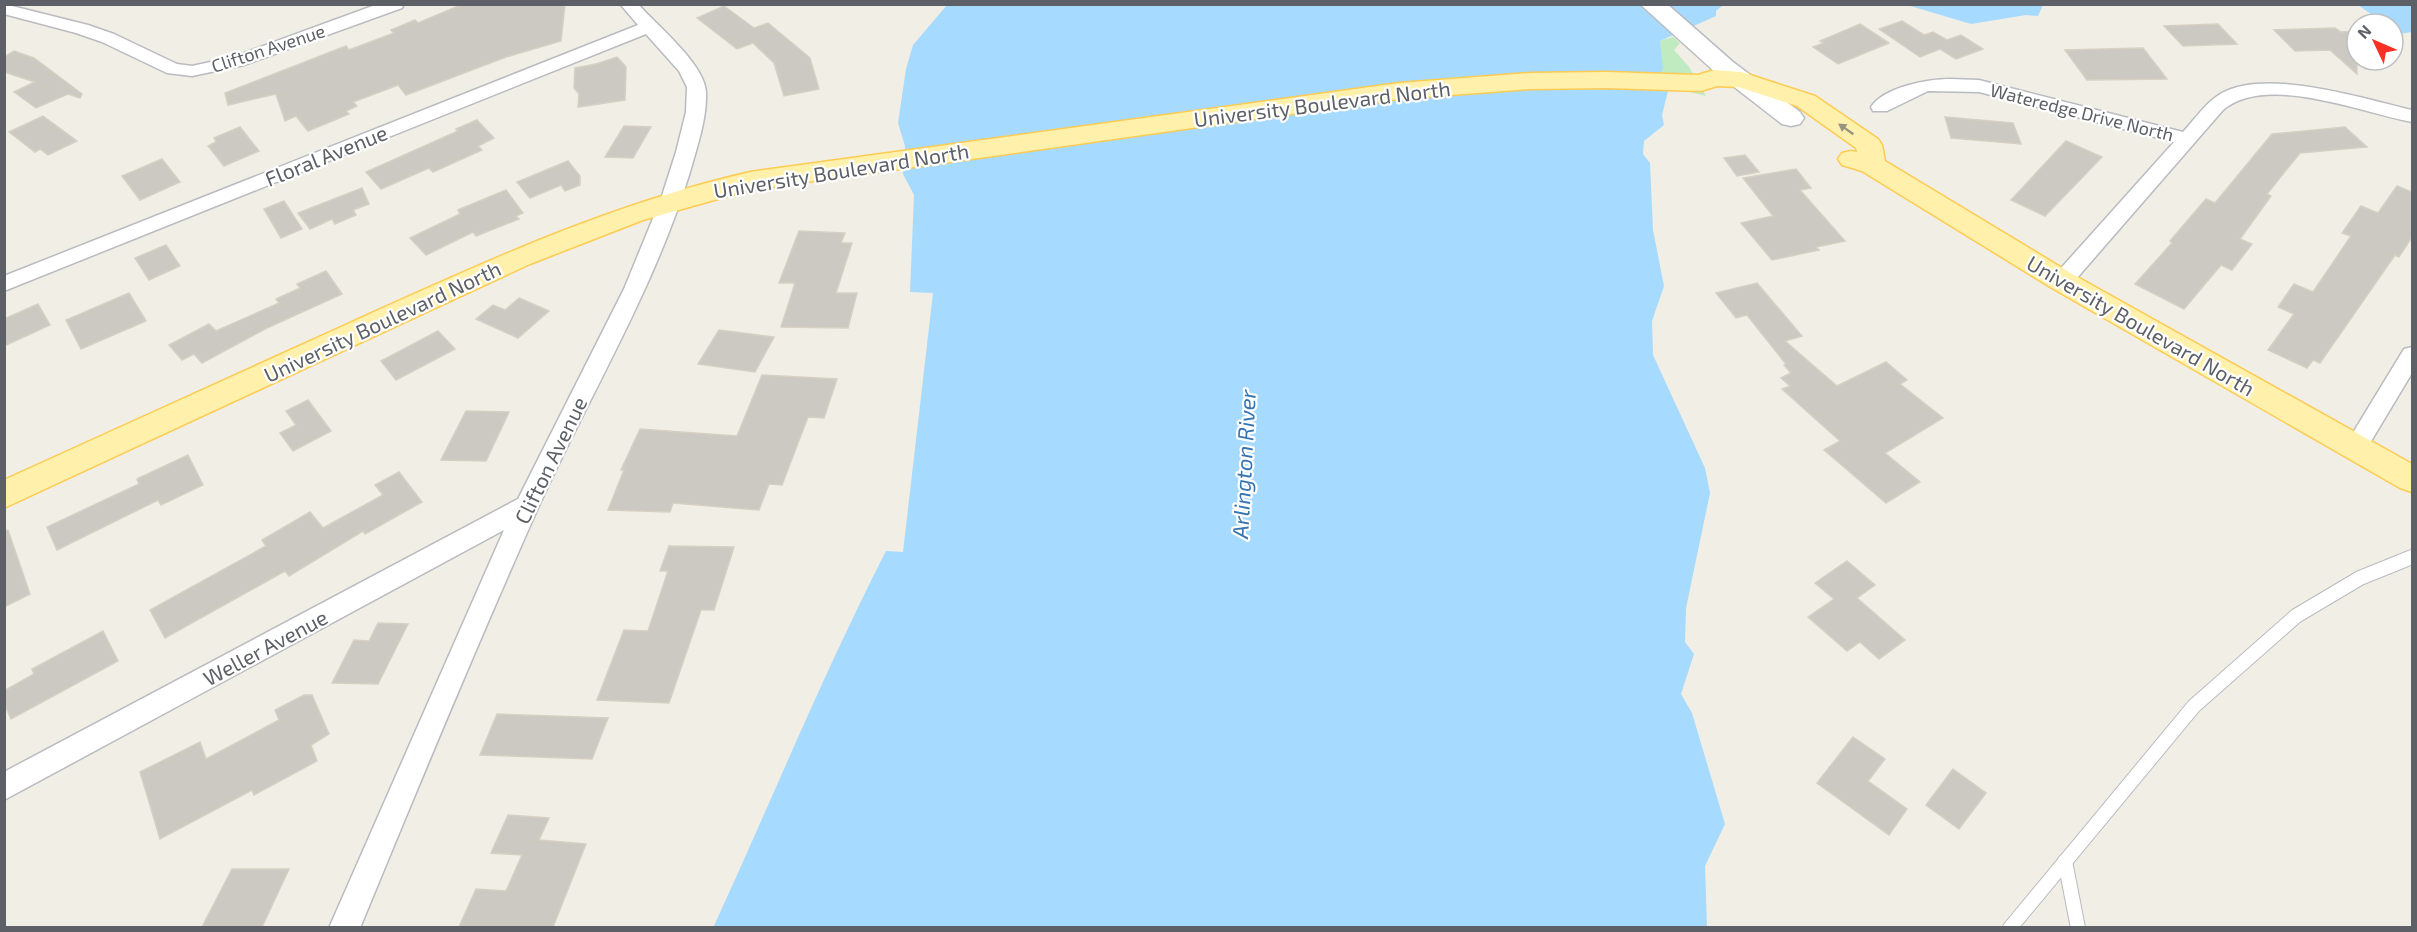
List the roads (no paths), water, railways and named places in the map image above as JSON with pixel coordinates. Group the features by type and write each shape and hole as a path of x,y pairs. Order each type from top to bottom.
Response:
{"main road":[{"path":"1652,4 1699,32 1799,110"},
{"path":"1681,4 1699,32 1741,80 1799,110"},
{"name":"University Boulevard North","path":"4,495 520,257 606,221 672,200 750,181 1399,91 1530,81 1607,80 1701,83 1714,78 1741,80"},
{"name":"University Boulevard North","path":"1701,83 1708,88 1750,100 1799,110 1846,157 1872,165 2062,281 2412,478"}],"street":[{"name":"Clifton Avenue","path":"4,9 82,29 108,38 173,69 192,71 238,61 396,4"},
{"name":"Clifton Avenue","path":"344,927 526,506 628,301 672,200 697,109 696,84 681,61 628,4"},
{"name":"Floral Avenue","path":"4,284 648,27"},
{"name":"Wateredge Drive North","path":"1880,107 1907,91 1925,85 1947,83 1978,86 2187,139 2226,98 2262,89 2306,93 2412,116"},
{"path":"2062,281 2187,139"},
{"path":"2356,447 2412,355"},
{"name":"Weller Avenue","path":"4,787 526,506"}],"lane":[{"path":"2010,927 2194,706 2296,616 2360,578 2412,557"},
{"path":"2065,861 2078,927"}],"water":[{"name":"Arlington River","path":"947,5 1723,5 1716,11 1716,16 1660,41 1663,68 1661,72 1669,87 1662,115 1664,125 1644,141 1643,154 1650,163 1653,230 1664,286 1652,321 1653,355 1705,468 1710,493 1686,608 1685,642 1694,654 1681,694 1692,713 1725,824 1705,866 1707,927 713,928 819,691 886,551 903,552 933,293 910,292 914,195 903,174 905,146 898,123 906,69 913,45"},
{"path":"1907,5 2043,5 2038,16 2026,15 1971,24"},
{"path":"2358,5 2412,5 2412,32 2405,33 2405,12 2368,12"}]}
